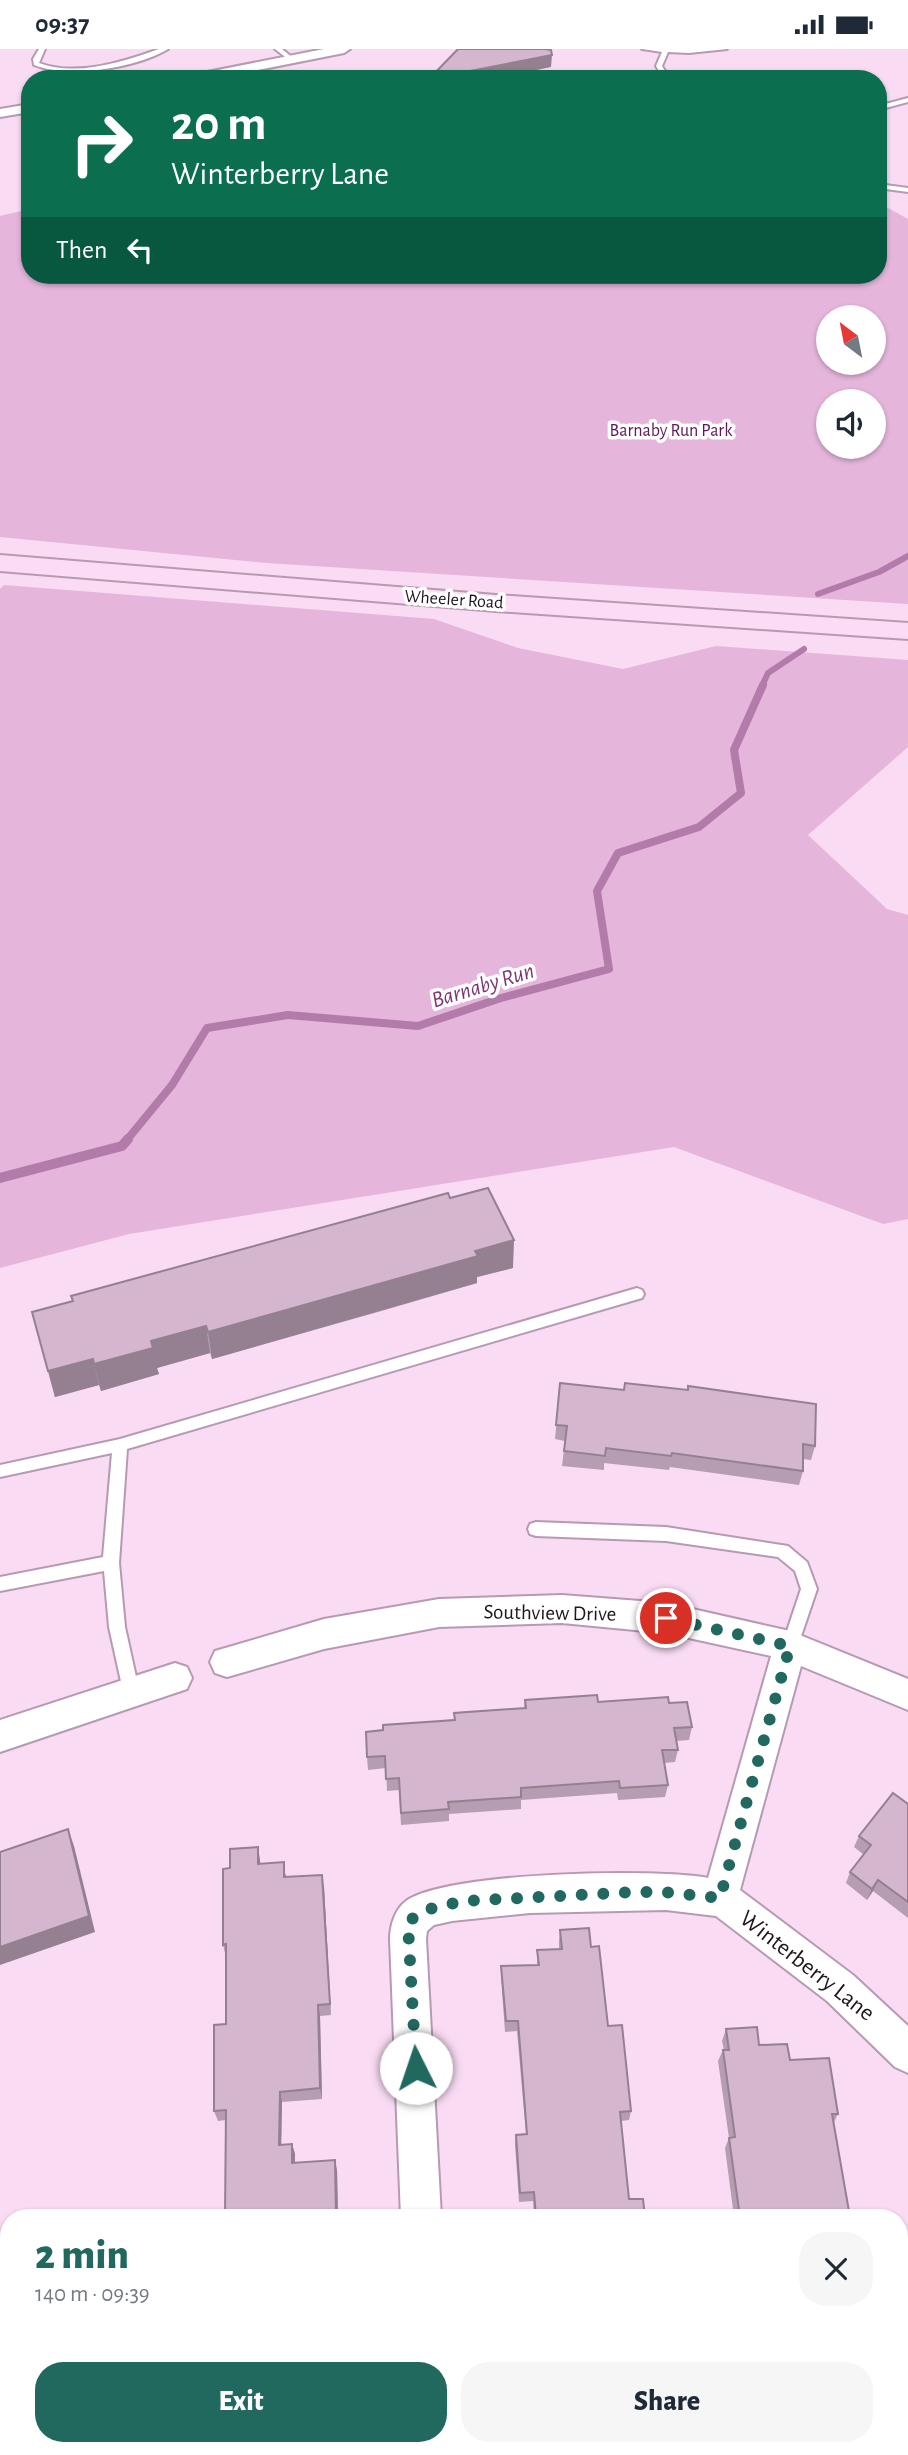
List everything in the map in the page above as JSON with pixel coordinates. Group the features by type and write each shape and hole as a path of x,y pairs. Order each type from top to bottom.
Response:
{"main road":[{"name":"Wheeler Road","path":"0,563 496,603 908,631"}],"street":[{"path":"236,70 344,49"},
{"path":"0,113 21,110"},
{"name":"Southview Drive","path":"227,1662 324,1634 439,1613 562,1609 666,1618 790,1646 892,1686 908,1695"},
{"path":"720,1898 790,1646"},
{"path":"0,1736 132,1695 175,1678"},
{"name":"Winterberry Lane","path":"421,2209 408,1925 413,1918 429,1909 463,1901 635,1892 720,1898 844,1990 877,2019 908,2054"}],"lane":[{"path":"42,49 36,64 53,70"},
{"path":"72,70 165,49"},
{"path":"278,49 291,59"},
{"path":"645,49 724,49"},
{"path":"661,70 659,66 665,51"},
{"path":"887,106 908,100"},
{"path":"887,187 908,190"},
{"path":"0,1471 120,1445 637,1294"},
{"path":"120,1445 111,1563 117,1627 132,1695"},
{"path":"536,1529 666,1534 782,1551 802,1567 809,1589 790,1646"},
{"path":"0,1584 111,1563"}],"green space":[{"name":"Barnaby Run Park","path":"887,207 908,219 908,604 267,563 0,537 0,216 21,211 21,284 887,284"},
{"path":"4,585 434,619 518,648 623,669 716,646 908,660 908,747 808,835 887,909 908,915 908,1219 883,1224 674,1147 129,1234 0,1268 0,589"}],"building":[{"path":"458,49 545,49 551,50 552,55 475,70 438,70"},
{"path":"488,1188 514,1240 475,1251 478,1256 208,1332 206,1326 151,1341 153,1348 94,1364 93,1359 48,1371 32,1312 73,1301 71,1296 448,1193 450,1198"},
{"path":"560,1383 624,1390 625,1383 688,1390 688,1386 816,1404 815,1446 803,1444 803,1471 672,1453 671,1456 606,1448 605,1456 564,1451 567,1426 556,1425"},
{"path":"597,1695 598,1702 668,1697 669,1703 687,1702 692,1727 674,1728 678,1750 662,1750 668,1785 620,1788 619,1781 521,1788 521,1797 448,1802 449,1809 401,1813 399,1778 386,1779 385,1756 367,1757 366,1732 383,1730 383,1725 455,1720 454,1713 526,1708 525,1700"},
{"path":"893,1793 908,1804 908,1902 878,1880 872,1889 850,1872 871,1845 859,1836"},
{"path":"68,1829 89,1916 0,1947 0,1852"},
{"path":"258,1847 258,1864 284,1862 284,1877 322,1875 330,2004 318,2005 320,2088 280,2092 279,2145 292,2144 292,2163 335,2160 336,2209 225,2209 226,2110 214,2111 214,2025 226,2024 223,1869 230,1868 230,1849"},
{"path":"589,1928 591,1947 599,1946 608,2026 622,2025 631,2111 620,2112 629,2199 643,2199 644,2209 535,2209 534,2192 520,2193 516,2135 527,2134 518,2021 506,2021 501,1966 539,1965 537,1950 562,1949 560,1930"},
{"path":"757,2027 759,2045 787,2044 790,2060 829,2058 838,2114 832,2114 849,2209 739,2209 729,2138 735,2137 723,2050 729,2050 726,2029"}],"waterway":[{"name":"Barnaby Run","path":"818,594 879,572 908,556"},
{"name":"Barnaby Run","path":"762,686 768,673 804,649"},
{"name":"Barnaby Run","path":"126,1141 172,1085 207,1028 288,1015 418,1026 501,998 609,969 597,891 618,853 699,827 741,793 734,750 763,685"},
{"name":"Barnaby Run","path":"0,1178 122,1146 128,1139"}],"route":[{"path":"416,2068 408,1925 413,1918 429,1909 463,1901 608,1892 663,1892 720,1898 790,1646 666,1618"}]}
